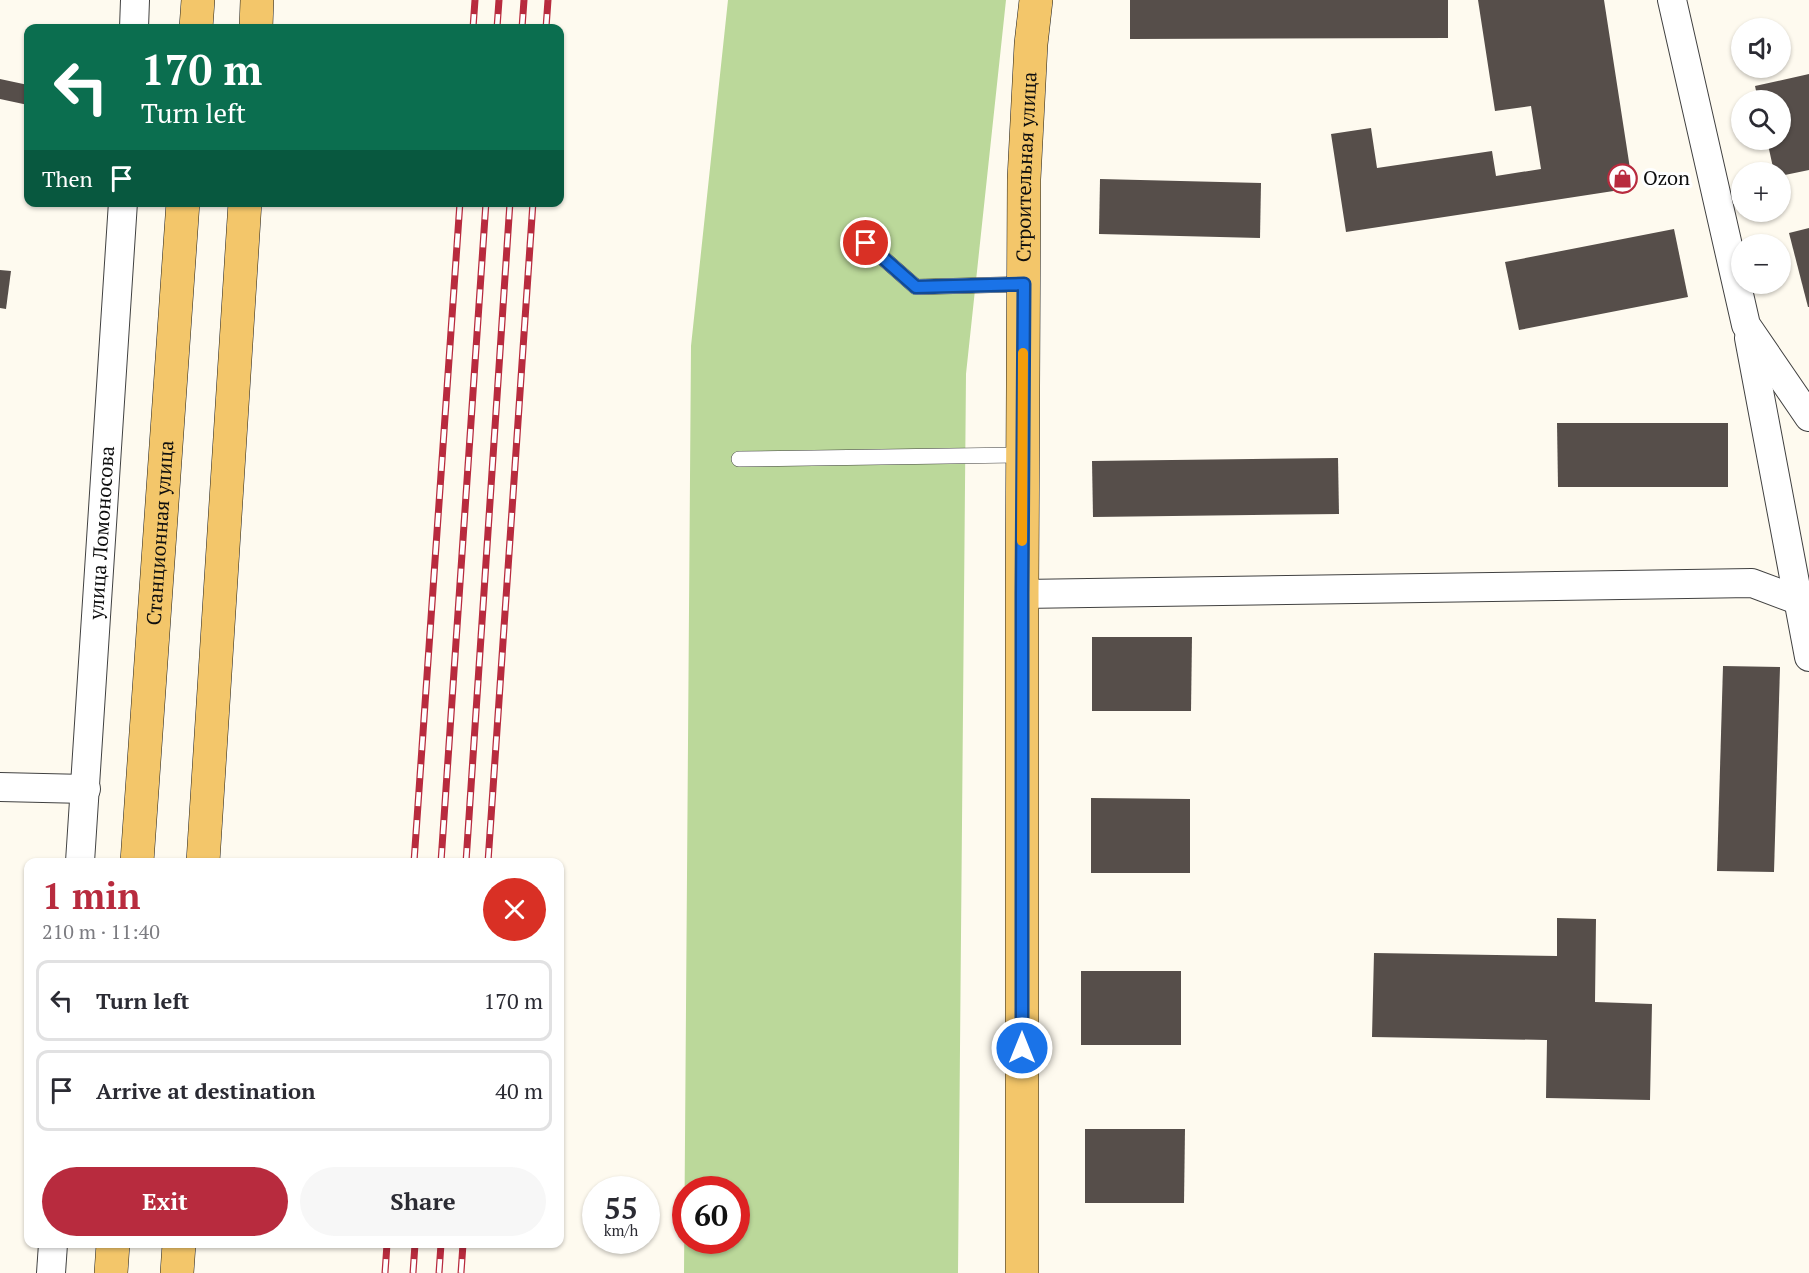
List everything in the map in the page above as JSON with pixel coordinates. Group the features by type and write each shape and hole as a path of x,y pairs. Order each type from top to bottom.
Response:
{"main road":[{"path":"196,24 198,0"},
{"path":"256,24 257,0"},
{"name":"Строительная улица","path":"1022,1273 1022,455 1025,167 1031,44 1036,0"},
{"name":"Станционная улица","path":"137,858 183,207"},
{"path":"203,858 245,207"},
{"path":"111,1273 112,1248"},
{"path":"177,1273 178,1248"}],"street":[{"path":"134,24 135,0"},
{"path":"1672,0 1746,325 1804,599 1809,657"},
{"name":"улица Ломоносова","path":"80,858 123,207"},
{"path":"1746,325 1809,417"},
{"path":"1022,594 1752,583 1804,599"},
{"path":"0,787 86,789"},
{"path":"51,1273 52,1248"}],"lane":[{"path":"866,243 916,287 1024,284"},
{"path":"739,459 1022,455"}],"green space":[{"path":"728,0 1006,0 966,374 958,1273 684,1273 684,1254 750,1254 750,1176 685,1176 691,346"}],"building":[{"path":"1130,0 1448,0 1448,38 1130,39"},
{"path":"1478,0 1604,0 1633,188 1346,232 1331,134 1371,128 1377,168 1492,151 1496,176 1541,169 1531,106 1495,111"},
{"path":"1809,74 1809,170 1791,174 1791,162 1772,162 1769,150 1791,150 1791,90 1756,90 1755,86"},
{"path":"0,79 24,84 24,104 0,99"},
{"path":"1100,179 1261,183 1260,238 1099,234"},
{"path":"1809,228 1809,307 1791,234 1789,233"},
{"path":"1674,229 1688,297 1519,330 1505,262"},
{"path":"0,270 11,271 6,309 0,308"},
{"path":"1557,423 1728,423 1728,487 1558,487"},
{"path":"1338,458 1339,514 1093,517 1092,461"},
{"path":"1092,637 1192,637 1191,711 1092,711"},
{"path":"1723,666 1780,667 1774,872 1717,871"},
{"path":"1091,798 1190,799 1190,873 1091,873"},
{"path":"1557,918 1596,919 1595,1002 1652,1004 1650,1100 1546,1098 1547,1040 1372,1037 1374,953 1557,956"},
{"path":"1081,971 1181,971 1181,1045 1081,1045"},
{"path":"1085,1129 1185,1129 1184,1203 1085,1203"}],"railway":[{"path":"473,24 475,0"},
{"path":"497,24 499,0"},
{"path":"522,24 524,0"},
{"path":"546,24 548,0"},
{"path":"414,858 460,207"},
{"path":"441,858 486,207"},
{"path":"466,858 510,207"},
{"path":"488,858 533,207"},
{"path":"385,1273 387,1248"},
{"path":"413,1273 415,1248"},
{"path":"439,1273 441,1248"},
{"path":"461,1273 463,1248"}],"slow traffic":[{"path":"1022,541 1023,353"}],"place":[{"name":"Ozon","path":"1622,178"}],"route":[{"path":"866,243 916,287 1024,284 1022,1048"}]}
